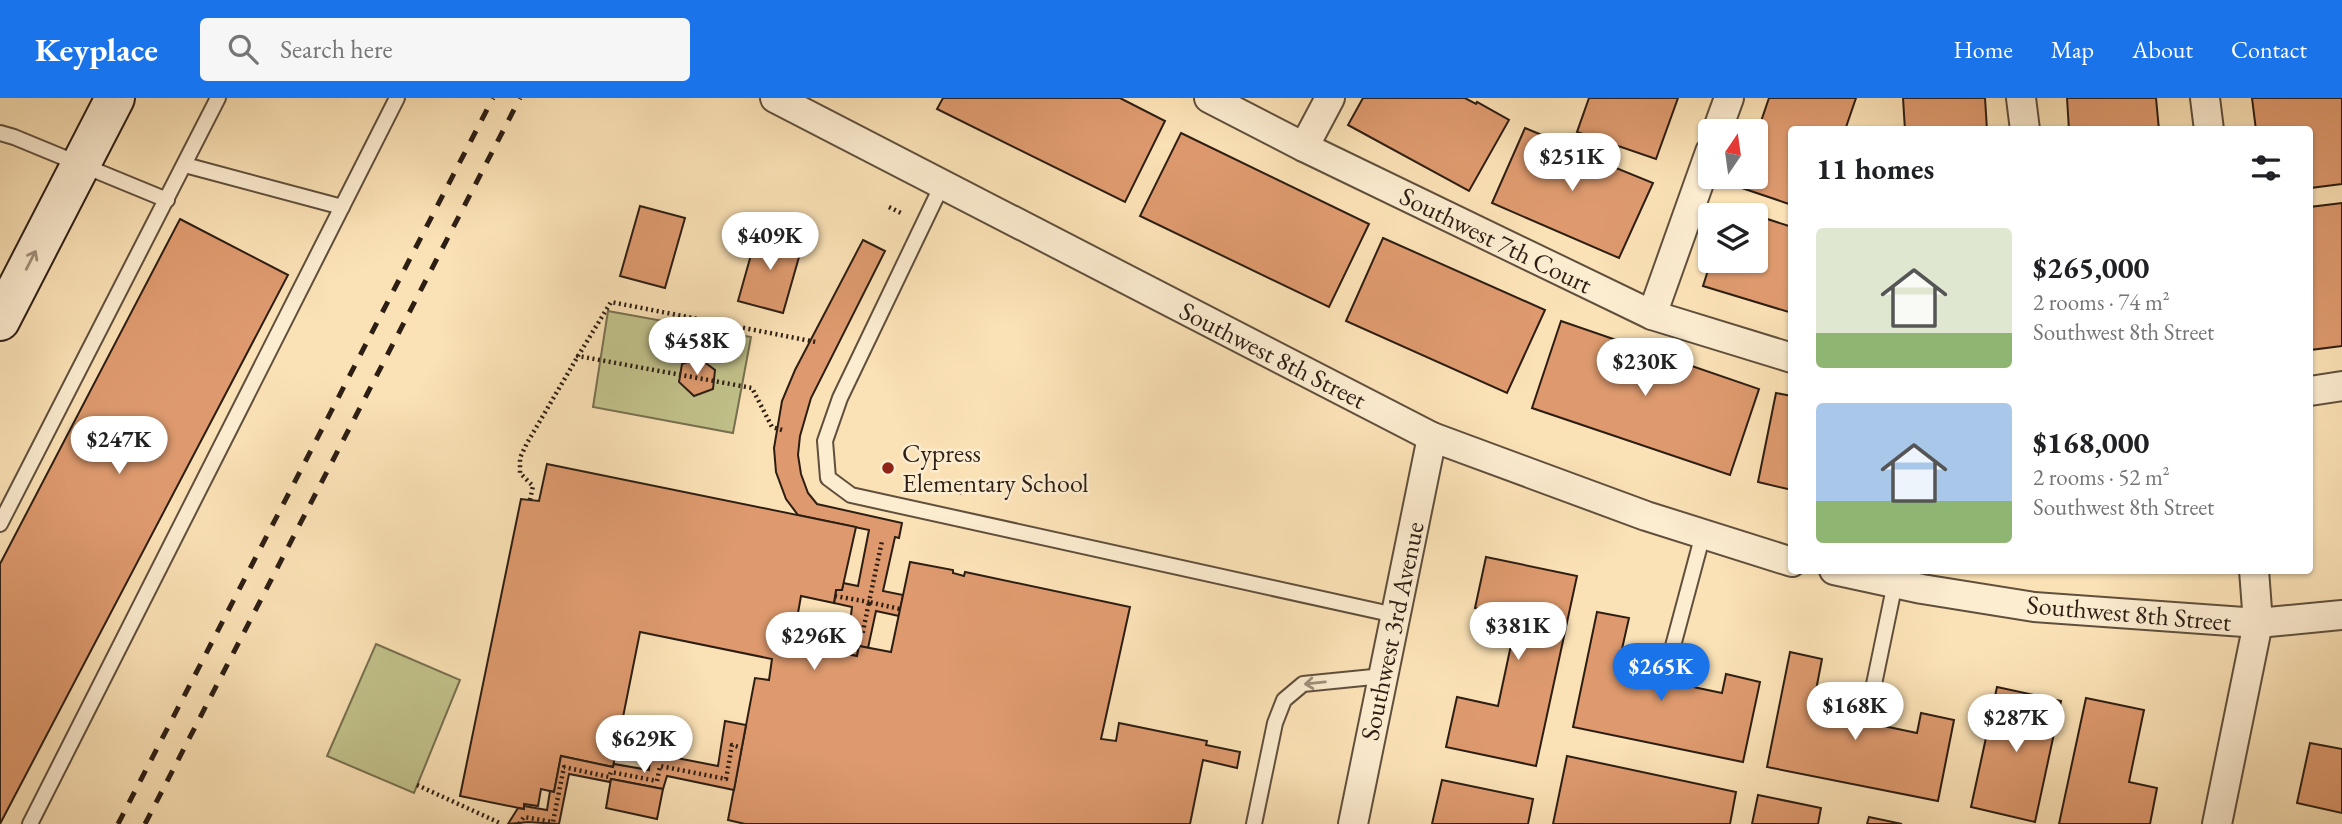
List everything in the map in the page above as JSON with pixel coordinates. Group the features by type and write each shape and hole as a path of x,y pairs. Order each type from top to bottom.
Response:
{"main road":[{"path":"0,321 115,98"}],"street":[{"name":"Southwest 8th Street","path":"775,98 1432,437 1646,516 1788,561"},
{"name":"Southwest 7th Court","path":"1209,98 1304,147 1652,315 1788,357"},
{"path":"1304,147 1330,98"},
{"path":"1721,119 1729,98"},
{"path":"2021,98 2024,126"},
{"path":"2205,98 2208,126"},
{"path":"1652,315 1698,186"},
{"path":"2313,391 2342,386"},
{"name":"Southwest 3rd Avenue","path":"1353,824 1432,437"},
{"name":"Southwest 8th Street","path":"1853,574 2034,607 2258,623 2342,615"},
{"path":"2217,824 2258,623 2254,574"}],"lane":[{"path":"0,524 218,98"},
{"path":"30,824 397,98"},
{"path":"0,133 167,200"},
{"path":"185,164 342,207"},
{"path":"942,185 840,398 825,442 828,478 850,495 1395,615"},
{"path":"1674,646 1703,534"},
{"path":"1873,689 1895,583"},
{"path":"1254,824 1275,723 1284,700 1303,684 1382,676"}],"path":[{"path":"530,500 533,486 520,472 520,458 611,302 816,342"},
{"path":"578,356 752,388 772,427 782,430"},
{"path":"849,634 862,636 882,541"},
{"path":"835,596 900,609"},
{"path":"519,824 524,817 553,822 564,767 609,777 611,772 657,780 660,766 726,779 732,745 742,748"},
{"path":"417,785 502,824"}],"green space":[{"path":"608,311 751,337 733,433 593,407"},
{"path":"376,644 460,680 414,793 327,756"}],"building":[{"path":"943,98 1120,98 1165,121 1125,202 937,109"},
{"path":"1363,98 1465,98 1509,120 1469,191 1348,125"},
{"path":"1589,98 1678,98 1656,159 1577,132"},
{"path":"1769,98 1856,98 1846,126 1788,126 1788,204 1745,189 1768,189 1768,119 1762,119"},
{"path":"1903,98 1985,98 1987,126 1905,126"},
{"path":"2067,98 2156,98 2159,126 2069,126"},
{"path":"2252,98 2342,98 2342,184 2313,188 2313,126 2256,126"},
{"path":"1525,128 1653,183 1619,258 1492,203"},
{"path":"1181,133 1369,224 1329,307 1140,216"},
{"path":"2342,203 2342,346 2313,350 2313,207"},
{"path":"640,206 685,218 665,288 620,276"},
{"path":"180,219 288,275 0,824 0,564"},
{"path":"1768,219 1788,226 1788,312 1703,286 1707,273 1768,273"},
{"path":"758,230 803,243 783,313 738,301"},
{"path":"1383,238 1545,310 1507,393 1346,321"},
{"path":"863,240 885,251 811,398 800,436 798,455 808,493 817,504 902,523 899,538 895,537 883,591 903,595 899,616 876,611 868,648 859,646 857,656 846,654 852,607 834,603 836,590 842,590 843,583 858,586 869,530 798,515 786,499 776,472 774,448 782,401 795,370"},
{"path":"1561,321 1759,389 1730,475 1532,408"},
{"path":"699,358 715,370 713,389 694,396 679,382 682,364"},
{"path":"1776,393 1788,395 1788,489 1758,482"},
{"path":"547,464 856,527 842,590 836,590 834,603 801,596 798,613 851,624 846,654 857,656 859,646 891,652 910,562 953,570 953,573 964,576 965,572 1130,607 1101,739 1116,741 1119,723 1207,741 1206,745 1240,752 1237,768 1203,760 1190,824 745,824 728,820 755,678 769,680 772,659 640,632 613,767 561,756 554,792 541,789 538,806 524,804 524,809 460,796 521,499 539,501"},
{"path":"1486,557 1577,576 1536,766 1446,747 1457,697 1498,706 1517,617 1475,608"},
{"path":"1597,612 1629,618 1617,671 1722,693 1726,674 1760,682 1743,762 1573,727"},
{"path":"1790,652 1822,659 1812,711 1917,733 1921,713 1954,720 1938,801 1767,767"},
{"path":"1997,687 2061,701 2035,822 1971,807"},
{"path":"2086,698 2144,710 2129,782 2157,788 2150,824 2059,824"},
{"path":"725,721 746,725 734,790 667,776 663,789 569,774 559,824 508,824 518,808 524,809 524,806 547,810 550,791 554,792 561,756 613,767 614,764 649,770 651,753 718,766"},
{"path":"2310,743 2342,749 2342,813 2297,803"},
{"path":"1567,756 1736,792 1730,824 1553,824"},
{"path":"611,779 663,789 657,819 606,808"},
{"path":"1442,780 1533,799 1528,824 1432,824"},
{"path":"1758,795 1821,808 1818,824 1752,824"},
{"path":"1869,817 1902,824 1867,824"}],"railway":[{"path":"118,824 493,98"},
{"path":"145,824 520,98"}],"place":[{"name":"Cypress Elementary School","path":"888,468"}]}
